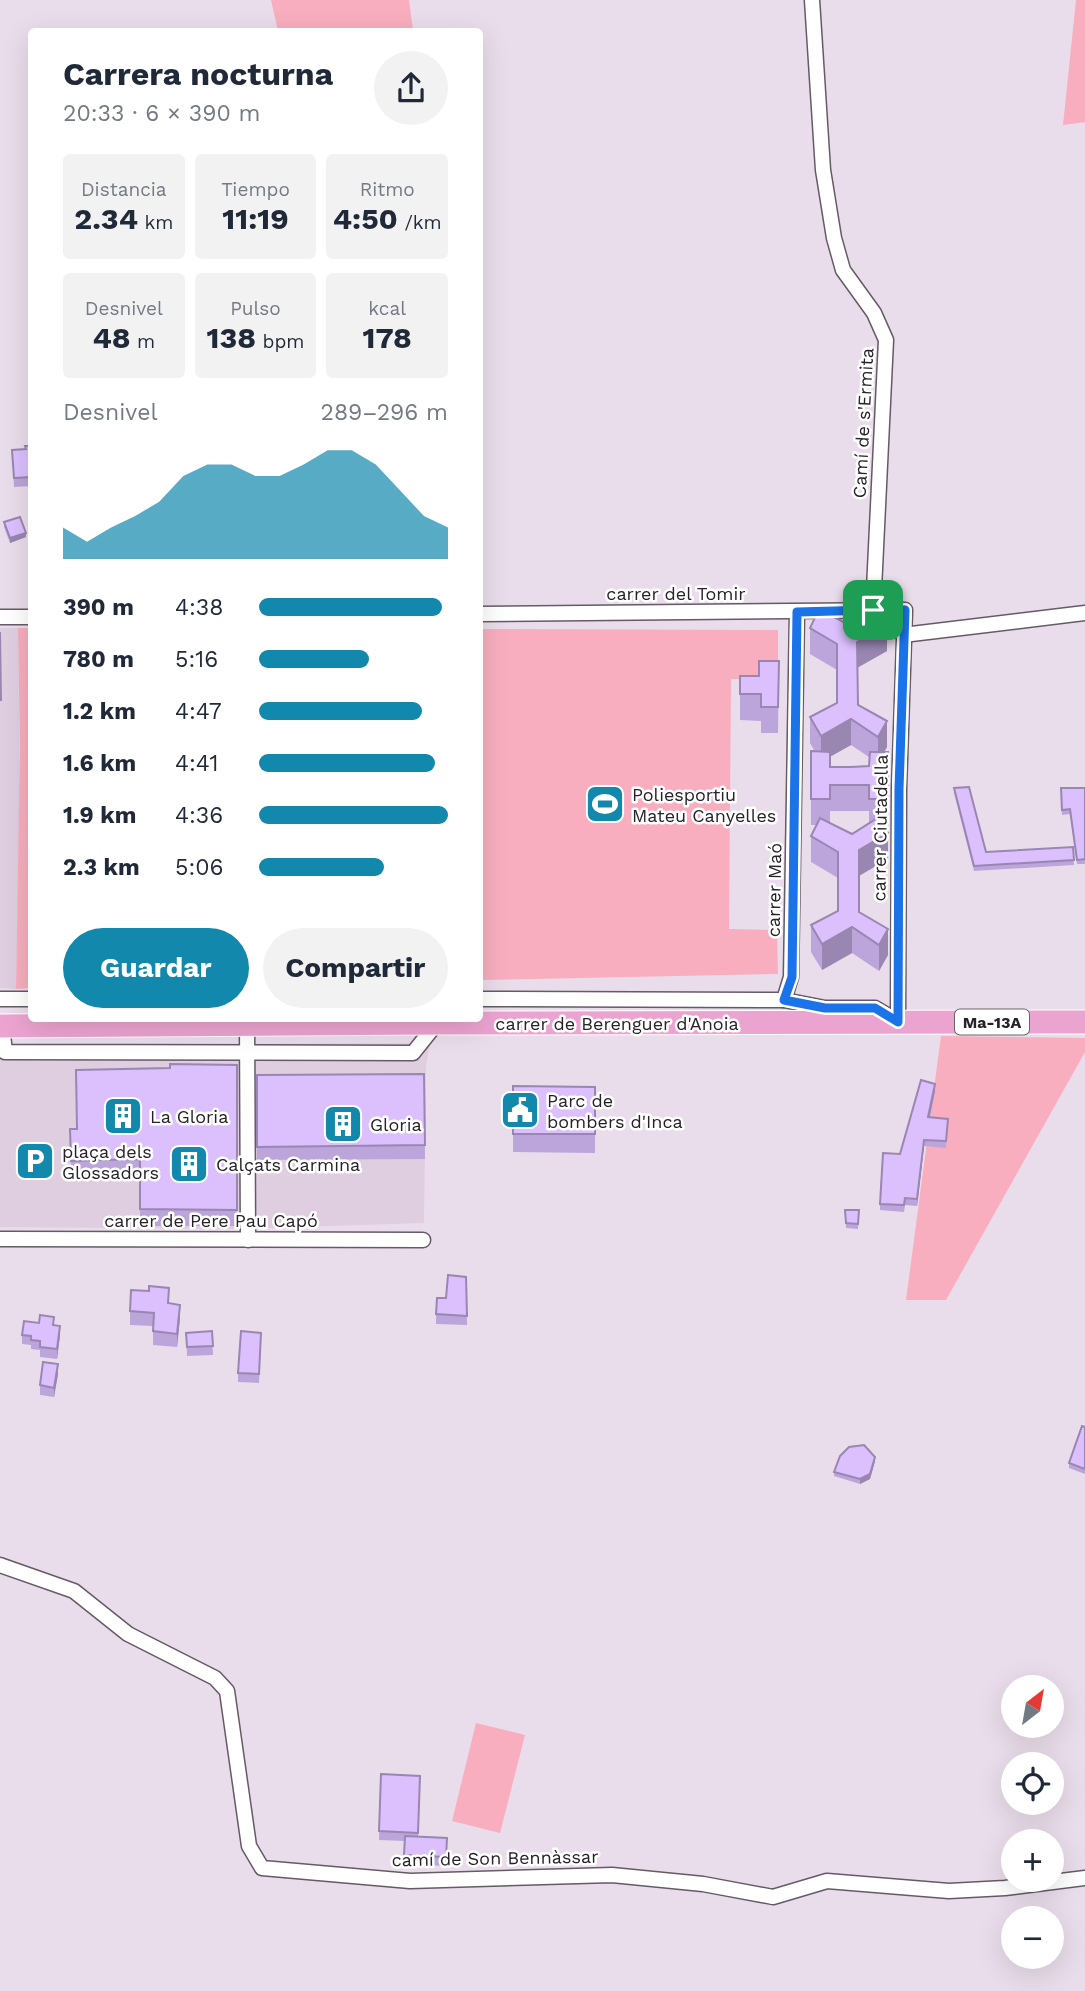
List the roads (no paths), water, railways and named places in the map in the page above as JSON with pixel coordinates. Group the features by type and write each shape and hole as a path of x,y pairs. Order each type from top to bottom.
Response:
{"main road":[{"name":"carrer de Berenguer d'Anoia","path":"1,1026 198,1022"},
{"name":"carrer de Berenguer d'Anoia","path":"378,1022 898,1022"},
{"name":"Ma-13A","path":"898,1022 1085,1022"}],"street":[{"name":"Camí de s'Ermita","path":"812,0 823,170 834,238 843,270 874,313 886,340 873,610"},
{"name":"carrer del Tomir","path":"483,614 873,610"},
{"name":"carrer Ciutadella","path":"873,610 905,610 899,789 898,1022"},
{"name":"carrer Maó","path":"784,1000 792,977 797,612"},
{"path":"903,635 1085,613"},
{"path":"0,617 28,617"},
{"path":"0,999 28,999"},
{"path":"483,999 784,1000 825,1008 875,1008 898,1022"},
{"path":"247,1022 248,1240"},
{"path":"1,1026 5,1052 412,1053 437,1023"},
{"name":"carrer de Pere Pau Capó","path":"0,1239 423,1240"},
{"name":"camí de Son Bennàssar","path":"0,1565 74,1591 128,1634 215,1678 226,1691 249,1846 261,1868 410,1881 612,1875 703,1884 773,1897 827,1881 949,1891 1004,1888 1085,1878"}],"place":[{"name":"Poliesportiu Mateu Canyelles","path":"605,804"},
{"name":"Parc de bombers d'Inca","path":"520,1110"},
{"name":"La Gloria","path":"123,1116"},
{"name":"Gloria","path":"343,1124"},
{"name":"plaça dels Glossadors","path":"35,1161"},
{"name":"Calçats Carmina","path":"189,1164"}]}
